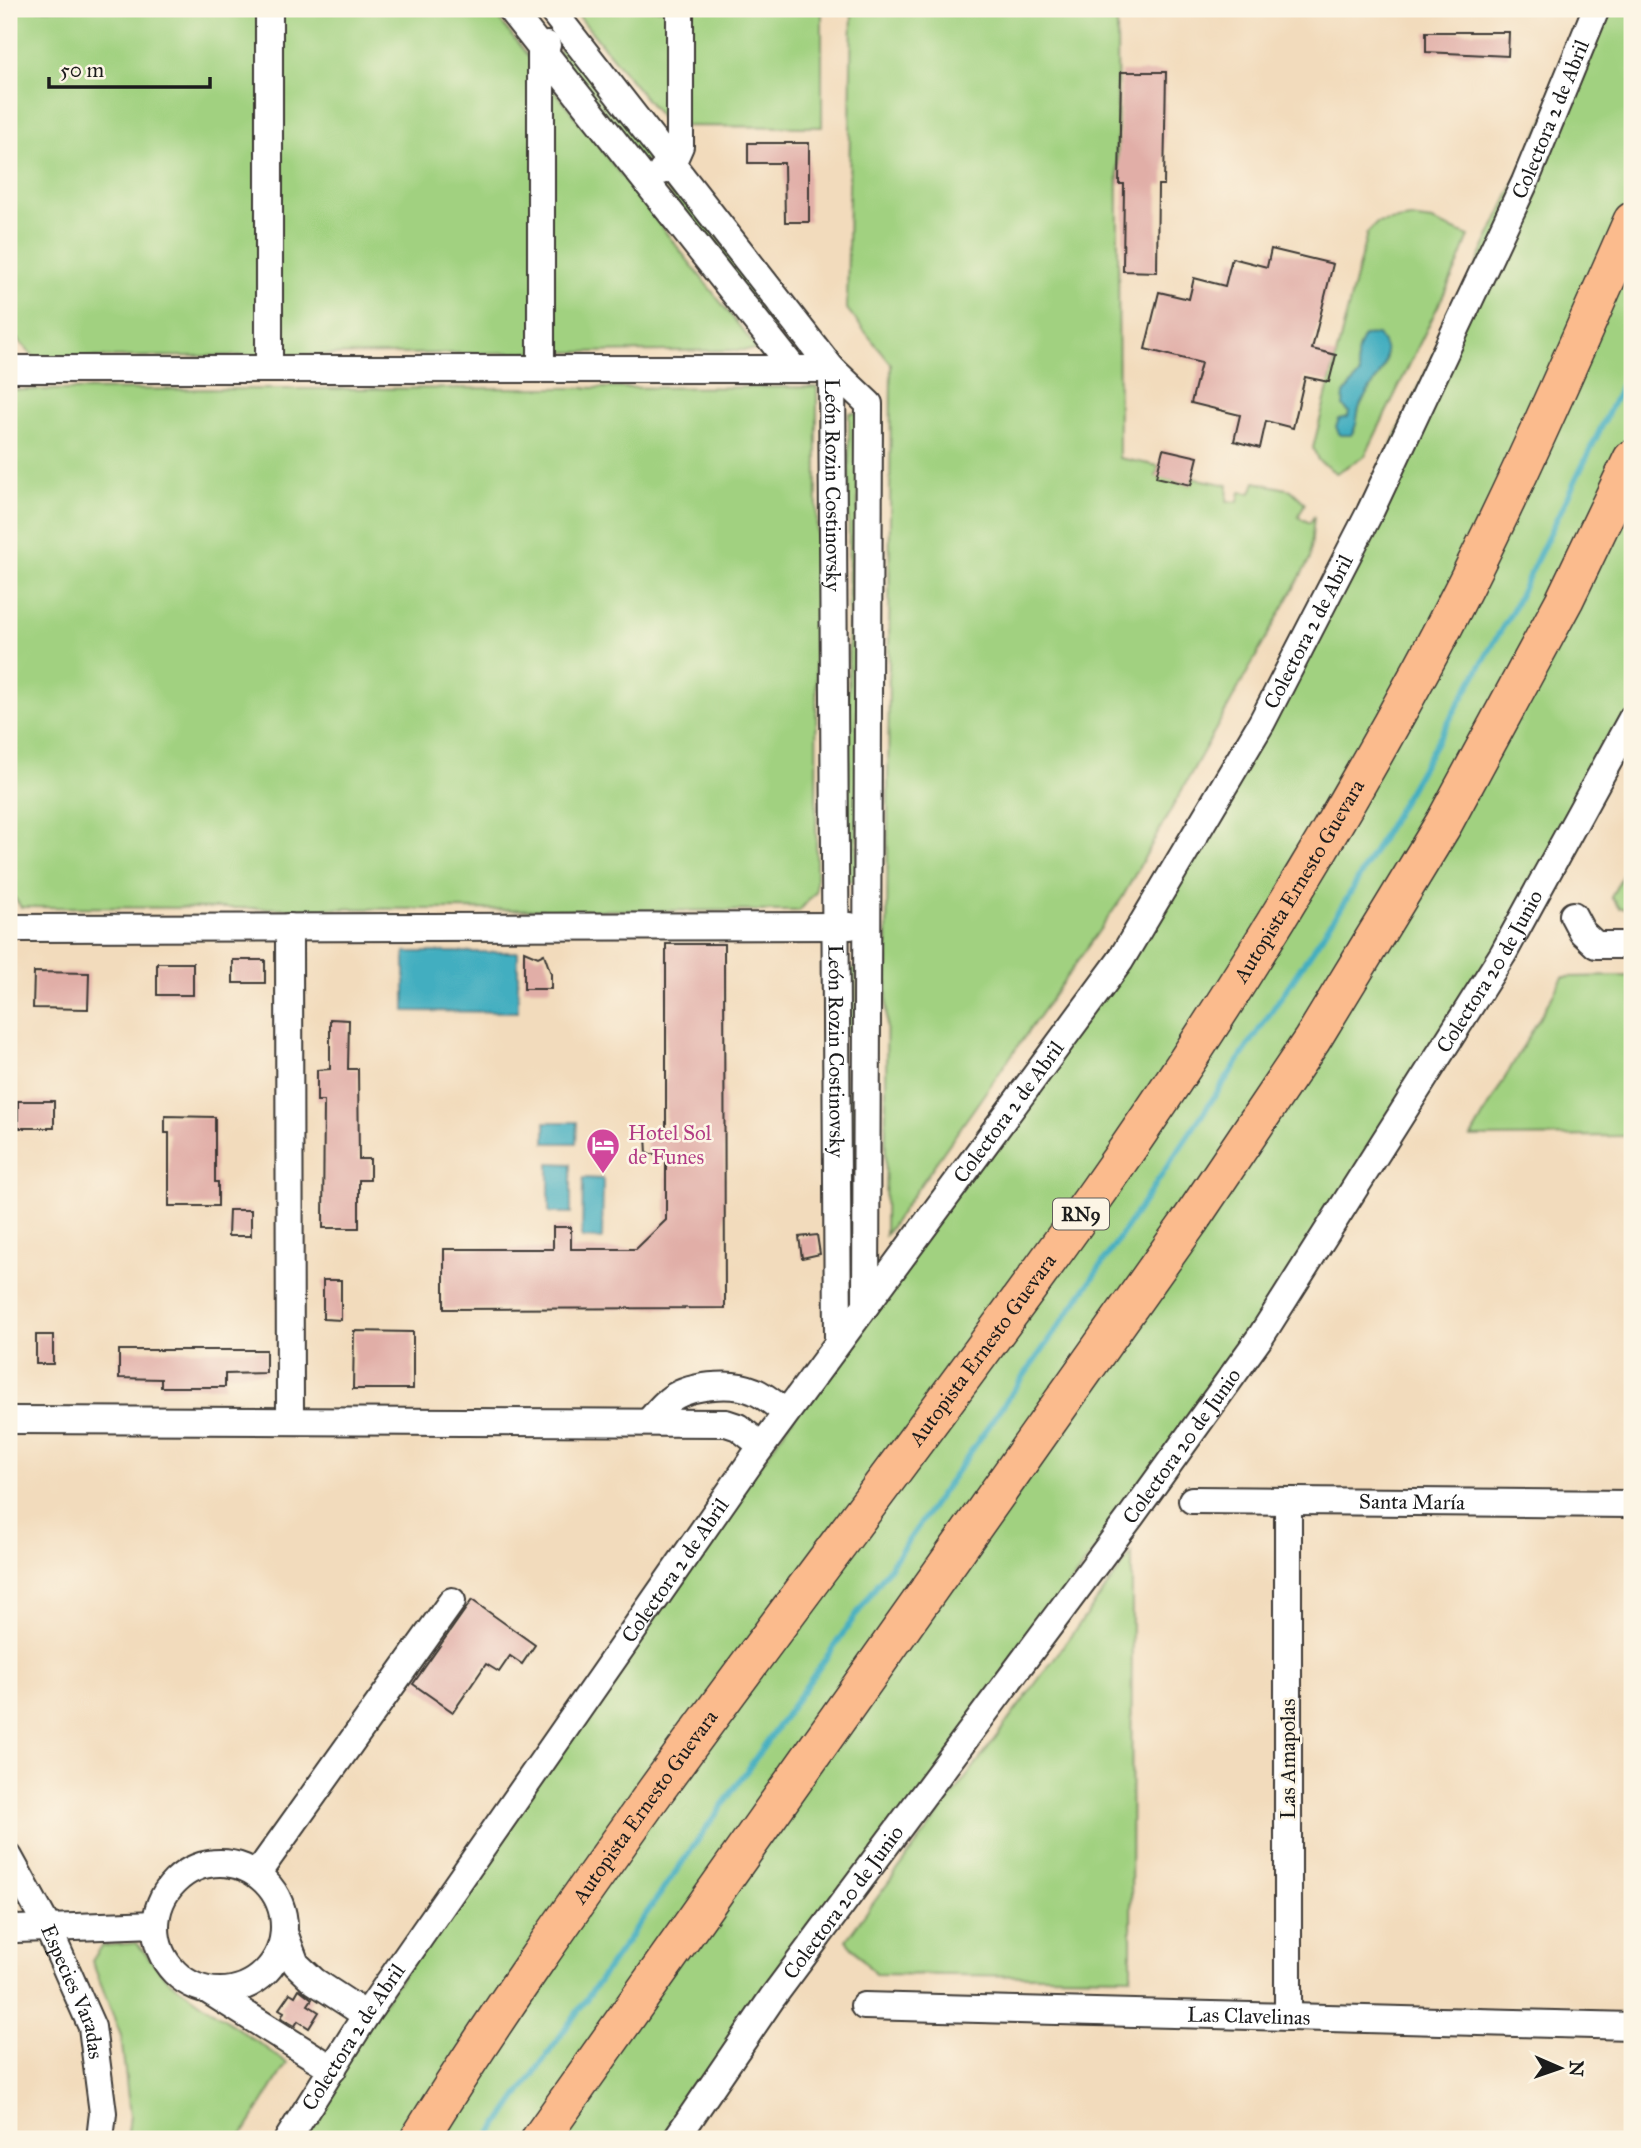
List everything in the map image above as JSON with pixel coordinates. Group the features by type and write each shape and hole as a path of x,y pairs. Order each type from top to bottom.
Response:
{"highway":[{"name":"Autopista Ernesto Guevara","path":"419,2139 572,1908 1098,1190 1198,1043 1305,875 1431,650 1533,446 1632,221"},
{"path":"540,2139 1190,1221 1312,1040 1444,823 1566,598 1632,459"}],"street":[{"path":"269,9 269,369"},
{"path":"510,9 794,369"},
{"path":"551,9 832,369"},
{"path":"646,182 672,164 680,146 680,9"},
{"name":"Colectora 2 de Abril","path":"288,2139 366,2015 762,1446 1120,961 1262,722 1370,512 1525,182 1596,9"},
{"path":"541,49 568,31"},
{"path":"541,49 541,369"},
{"path":"9,369 832,369"},
{"name":"León Rozin Costinovsky","path":"832,369 869,404 866,1305"},
{"name":"León Rozin Costinovsky","path":"832,369 838,1342"},
{"name":"Colectora 20 de Junio","path":"676,2139 772,1998 1115,1538 1261,1336 1503,954 1632,718"},
{"path":"1573,915 1582,932 1596,945 1632,945"},
{"path":"9,928 867,926"},
{"path":"289,927 290,1421"},
{"path":"649,1421 669,1400 694,1388 738,1387 751,1390 786,1413"},
{"path":"9,1420 649,1421 733,1424 762,1446"},
{"name":"Santa María","path":"1192,1500 1632,1504"},
{"name":"Las Amapolas","path":"1288,1501 1288,2017"},
{"path":"257,1874 452,1601"},
{"name":"Especies Varadas","path":"9,1857 48,1928 92,2027 103,2113 100,2139"},
{"path":"333,2069 209,1991 188,1983 170,1968 159,1948 156,1924 159,1905 169,1888 183,1874 220,1862 240,1865 257,1874 270,1886 279,1900 285,1935 296,1964 314,1981 366,2015"},
{"path":"11,1929 156,1924"},
{"path":"209,1991 230,1992 250,1985 267,1973 279,1955 285,1935"},
{"name":"Las Clavelinas","path":"864,2006 1632,2026"}],"green space":[{"path":"12,9 491,9 758,350 35,358 12,334"},
{"path":"573,9 822,9 822,127 668,126"},
{"path":"852,9 1117,9 1119,458 1159,466 1156,476 1191,485 1193,478 1228,485 1227,501 1238,502 1240,492 1251,493 1255,482 1291,490 1305,503 1298,517 1310,523 1314,516 1310,559 1122,898 885,1235 891,364 847,309"},
{"path":"1596,9 1632,9 1632,718 1395,1127 676,2139 288,2139 953,1190 1262,722"},
{"path":"563,46 569,48 652,156 643,163 558,52"},
{"path":"665,182 674,184 784,324 774,332 663,185"},
{"path":"1411,218 1432,221 1469,236 1457,267 1365,456 1336,473 1318,460 1313,448 1367,233 1377,223"},
{"path":"817,387 816,892 799,911 21,907 9,890 9,390"},
{"path":"849,413 858,413 857,881 848,881"},
{"path":"1632,857 1632,908 1620,908 1611,897"},
{"path":"847,969 856,969 858,1259 849,1259"},
{"path":"1632,976 1632,1136 1471,1137 1563,977"},
{"path":"1132,1553 1131,1977 875,1974 846,1940"},
{"path":"137,1943 167,1979 287,2063 240,2139 127,2139 130,2116 121,2036 92,1961 102,1946"}],"water":[{"path":"1378,335 1384,346 1385,365 1363,400 1353,432 1351,435 1340,435 1336,427 1339,419 1348,417 1349,412 1343,406 1344,394 1360,374 1357,359 1359,346 1364,336"},
{"path":"405,952 518,952 518,1012 405,1011"},
{"path":"545,1122 577,1122 576,1143 545,1143"},
{"path":"549,1163 571,1164 571,1213 549,1213"},
{"path":"583,1178 603,1179 602,1239 582,1238"}],"building":[{"path":"1426,32 1509,32 1508,56 1426,52"},
{"path":"1121,72 1166,72 1164,185 1158,185 1157,272 1123,271 1124,184 1119,184"},
{"path":"748,143 809,143 809,222 785,222 784,163 748,163"},
{"path":"1271,249 1333,264 1312,349 1336,355 1329,382 1305,377 1293,428 1266,421 1260,448 1234,441 1240,415 1191,403 1201,363 1145,349 1159,292 1189,299 1194,278 1225,286 1232,258 1267,267"},
{"path":"1163,449 1198,457 1191,485 1156,477"},
{"path":"666,944 724,944 725,1308 444,1309 444,1249 553,1249 553,1227 571,1227 571,1249 636,1249 666,1220 666,1154 647,1154 646,1135 666,1135"},
{"path":"524,951 538,957 544,954 551,974 551,989 524,989"},
{"path":"233,960 265,960 265,983 233,983"},
{"path":"157,963 193,963 193,995 157,995"},
{"path":"34,972 89,973 88,1009 33,1008"},
{"path":"330,1019 349,1020 348,1069 358,1069 359,1159 370,1159 370,1180 359,1180 359,1228 323,1228 324,1101 317,1101 317,1070 330,1069"},
{"path":"18,1101 54,1101 54,1128 18,1128"},
{"path":"165,1116 215,1117 215,1182 218,1182 218,1206 169,1206 169,1133 165,1133"},
{"path":"229,1210 251,1210 251,1236 228,1236"},
{"path":"817,1235 820,1254 802,1258 799,1237"},
{"path":"323,1280 341,1280 341,1320 323,1319"},
{"path":"354,1331 413,1332 413,1389 353,1389"},
{"path":"36,1335 53,1335 53,1364 36,1364"},
{"path":"119,1350 266,1350 266,1373 225,1374 225,1387 161,1387 161,1379 119,1378"},
{"path":"472,1600 535,1645 522,1664 510,1656 499,1672 486,1664 453,1712 413,1684"},
{"path":"299,1989 312,1999 308,2005 319,2012 309,2028 298,2021 295,2026 281,2018 284,2012 279,2009 290,1993 295,1996"}],"waterway":[{"path":"488,2139 1085,1289 1345,902 1512,611 1632,364"}],"place":[{"name":"Hotel Sol de Funes","path":"603,1175"}]}
